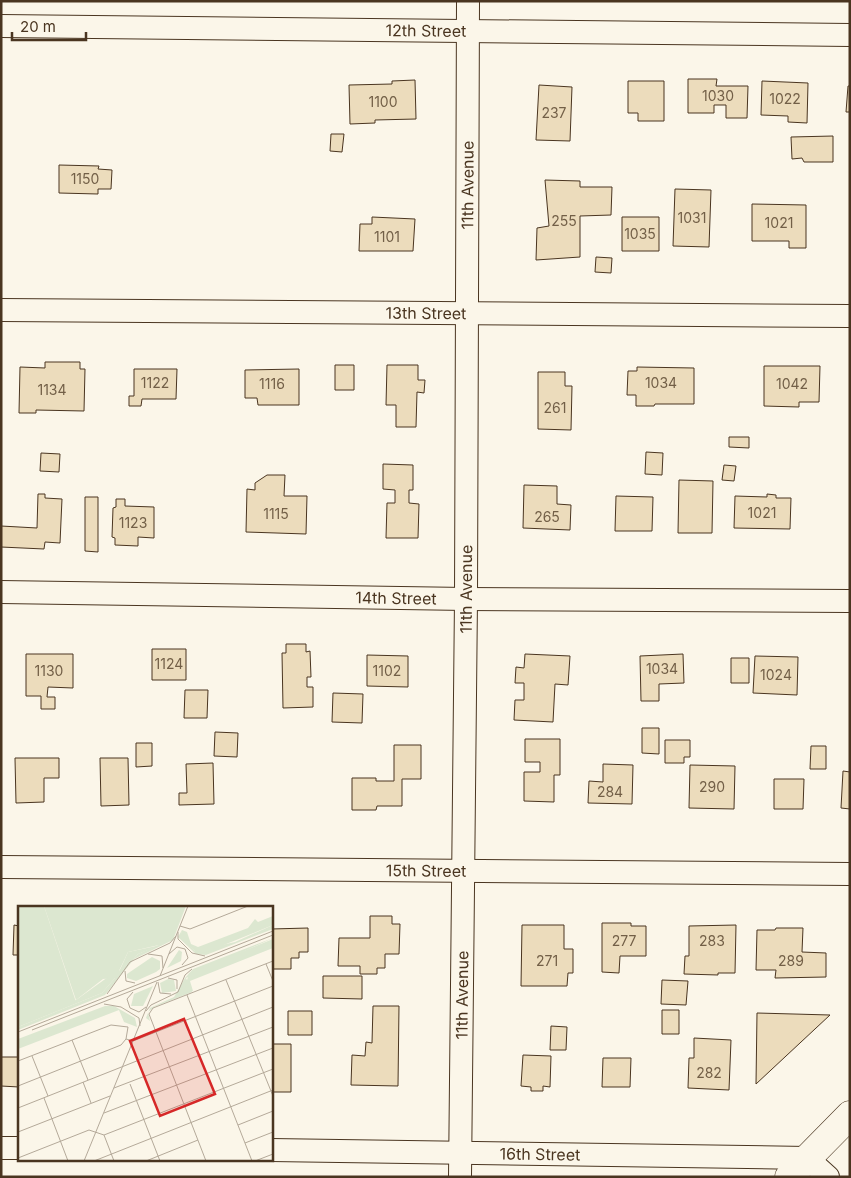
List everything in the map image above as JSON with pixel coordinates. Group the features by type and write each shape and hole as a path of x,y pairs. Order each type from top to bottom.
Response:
{"main road":[{"path":"798,1167 850,1115"}],"street":[{"name":"11th Avenue","path":"460,1177 466,599 468,1"},
{"name":"12th Street","path":"1,26 850,35"},
{"name":"13th Street","path":"1,310 850,316"},
{"name":"14th Street","path":"1,592 466,599 850,601"},
{"name":"15th Street","path":"1,867 850,874"},
{"path":"1,1148 18,1148"},
{"name":"16th Street","path":"272,1150 460,1154 798,1167"},
{"path":"798,1167 828,1177"}],"building":[{"path":"688,79 717,79 716,86 748,86 747,118 726,118 726,105 714,105 714,113 688,113"},
{"path":"415,80 416,119 375,120 375,123 350,124 349,85 392,84 392,81"},
{"path":"628,81 664,81 664,121 638,121 638,113 628,113"},
{"path":"762,81 808,83 807,123 788,122 788,116 761,115"},
{"path":"539,85 572,87 570,141 536,140"},
{"path":"848,86 850,86 850,112 846,112"},
{"path":"331,134 344,134 342,152 330,151"},
{"path":"833,136 833,162 804,162 802,158 792,159 791,137"},
{"path":"59,165 99,166 98,169 112,170 111,189 98,189 98,194 59,193"},
{"path":"545,180 580,181 580,187 612,187 611,215 580,216 580,257 536,260 537,228 549,226"},
{"path":"675,189 711,190 709,247 673,246"},
{"path":"752,204 806,205 806,248 789,248 789,241 752,241"},
{"path":"372,217 415,219 413,251 359,251 360,224 372,224"},
{"path":"622,217 659,217 659,251 622,251"},
{"path":"596,257 612,258 611,273 595,272"},
{"path":"45,362 80,362 80,369 85,369 84,411 36,410 36,413 19,413 20,367 45,368"},
{"path":"335,365 354,365 354,390 335,390"},
{"path":"387,365 418,365 418,380 425,380 424,393 417,392 416,427 396,427 396,405 386,405"},
{"path":"764,366 820,366 819,402 799,402 799,407 764,406"},
{"path":"637,367 694,368 694,404 636,406 636,395 627,395 628,371 637,371"},
{"path":"134,369 177,369 176,399 142,399 141,406 129,406 129,396 134,396"},
{"path":"299,369 299,405 258,405 257,398 245,398 245,370"},
{"path":"538,372 565,372 565,386 572,386 571,430 538,429"},
{"path":"729,437 749,437 749,448 729,447"},
{"path":"646,452 663,453 662,475 645,474"},
{"path":"41,453 60,454 59,472 40,471"},
{"path":"383,464 413,465 413,490 409,490 409,503 419,504 418,538 386,538 387,503 395,503 395,490 383,489"},
{"path":"724,465 736,466 734,481 722,480"},
{"path":"267,475 285,475 284,496 307,496 306,534 246,532 247,489 255,490 255,483"},
{"path":"679,480 713,481 712,533 678,533"},
{"path":"524,485 557,486 557,504 571,505 570,530 523,528"},
{"path":"38,494 45,494 45,498 62,499 60,543 45,542 44,549 1,547 1,526 37,528"},
{"path":"767,494 776,495 776,498 791,498 790,529 734,528 735,496 767,497"},
{"path":"616,496 653,497 652,531 615,531"},
{"path":"85,497 98,497 98,552 85,551"},
{"path":"116,499 125,499 125,506 154,507 154,538 138,537 138,546 115,545 115,538 112,537 113,508 116,507"},
{"path":"286,644 306,644 306,652 310,651 311,677 307,677 307,687 313,687 313,707 283,708 282,653 286,653"},
{"path":"152,649 186,649 186,680 152,680"},
{"path":"26,654 73,654 73,688 48,687 47,697 55,697 55,709 41,709 41,696 26,696"},
{"path":"525,654 570,656 568,685 555,684 553,722 514,720 515,700 524,700 524,683 515,683 516,667 524,668"},
{"path":"683,654 684,683 659,684 659,701 641,701 640,656"},
{"path":"367,655 408,656 408,687 367,686"},
{"path":"755,656 798,657 797,695 753,693"},
{"path":"731,658 749,658 749,683 731,683"},
{"path":"185,690 208,690 207,718 184,718"},
{"path":"333,693 363,694 362,723 332,722"},
{"path":"642,728 659,728 659,754 642,753"},
{"path":"215,732 238,733 237,757 214,756"},
{"path":"525,739 560,739 560,775 554,775 554,802 524,801 524,772 540,772 540,762 525,762"},
{"path":"665,740 690,740 690,757 684,757 684,763 665,763"},
{"path":"136,743 152,743 152,766 136,767"},
{"path":"394,745 421,745 421,779 402,779 402,806 377,806 376,810 352,810 352,778 376,778 376,781 394,781"},
{"path":"811,746 826,746 826,769 810,769"},
{"path":"15,758 59,758 59,778 44,778 44,802 16,803"},
{"path":"100,758 128,758 129,805 101,806"},
{"path":"213,763 214,804 179,805 179,793 187,793 186,764"},
{"path":"603,764 633,765 632,804 588,803 589,781 603,782"},
{"path":"690,765 735,766 734,809 689,808"},
{"path":"843,771 850,772 850,809 841,808"},
{"path":"774,779 804,779 803,809 774,809"},
{"path":"370,916 392,916 392,924 400,924 399,954 385,954 385,968 377,968 377,974 360,974 360,966 338,966 339,938 370,938"},
{"path":"602,923 631,923 631,926 646,926 646,956 620,956 619,973 602,972"},
{"path":"14,925 18,926 18,955 13,955"},
{"path":"522,925 564,925 564,949 573,949 573,973 568,973 567,986 521,986"},
{"path":"736,925 735,973 718,973 718,975 684,974 685,956 689,956 689,926"},
{"path":"308,928 308,952 299,952 299,958 291,958 291,969 272,969 272,929"},
{"path":"776,928 803,928 802,952 826,953 826,977 775,978 776,970 756,970 757,930 775,930"},
{"path":"323,976 362,976 362,999 323,998"},
{"path":"662,980 688,981 686,1005 661,1004"},
{"path":"373,1006 399,1006 398,1086 351,1085 352,1055 365,1056 366,1042 372,1043"},
{"path":"662,1010 679,1010 679,1034 662,1034"},
{"path":"288,1011 312,1011 312,1035 288,1035"},
{"path":"757,1013 830,1015 756,1084"},
{"path":"551,1026 567,1027 566,1050 550,1050"},
{"path":"694,1038 731,1040 729,1090 688,1088 689,1058 694,1058"},
{"path":"272,1044 291,1044 291,1092 272,1092"},
{"path":"523,1055 551,1056 550,1087 543,1086 543,1091 531,1091 531,1087 521,1086"},
{"path":"1,1057 18,1057 18,1087 1,1086"},
{"path":"603,1058 631,1058 630,1087 602,1087"}]}
